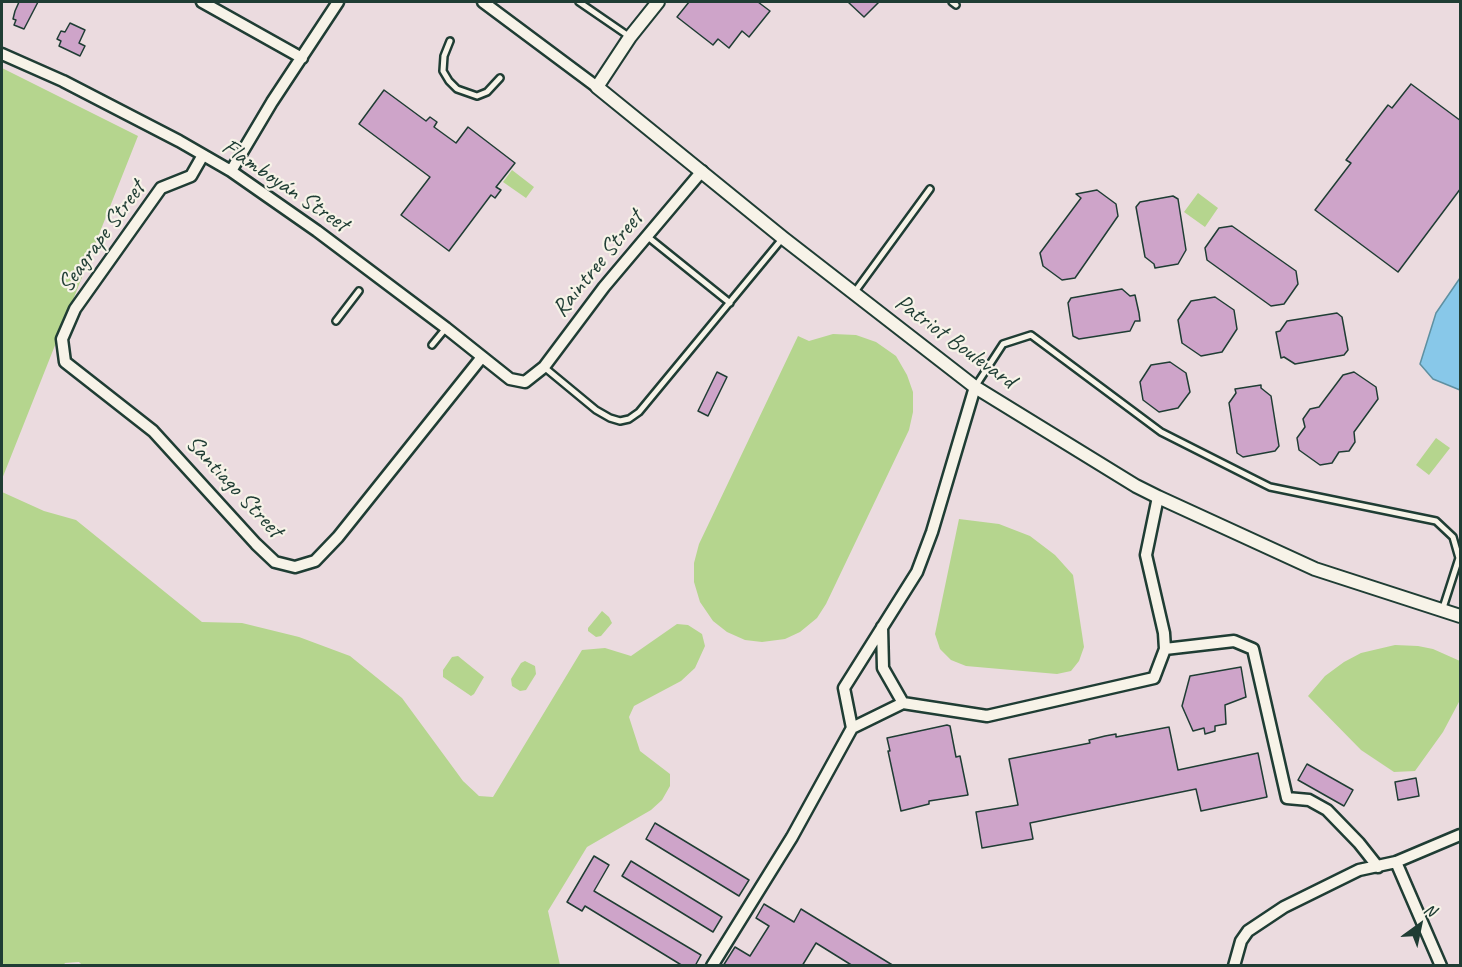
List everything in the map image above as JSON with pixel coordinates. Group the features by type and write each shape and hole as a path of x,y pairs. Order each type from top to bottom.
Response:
{"street":[{"path":"202,2 302,58"},
{"path":"231,171 272,102 338,2"},
{"name":"Patriot Boulevard","path":"483,2 597,87 783,238 975,387 1158,497 1316,568 1461,616"},
{"path":"597,87 630,37 658,2"},
{"name":"Flamboyán Street","path":"2,54 63,81 231,171 317,231 510,379 525,382"},
{"name":"Seagrape Street","path":"65,362 62,339 75,309 161,188 191,176 203,155"},
{"name":"Raintree Street","path":"525,382 544,367 604,287 702,171"},
{"name":"Santiago Street","path":"65,362 153,430 275,562 295,567 315,561 338,537 482,357"},
{"path":"852,728 844,688 917,572 932,532 975,387"},
{"path":"712,966 792,837 852,728 903,703 987,716 1154,678 1165,649 1164,633 1146,555 1158,497"},
{"path":"882,627 883,668 903,703"},
{"path":"1165,649 1234,641 1253,649 1287,798 1309,800 1327,810 1359,843 1378,867"},
{"path":"1234,966 1241,941 1248,931 1284,907 1359,870 1396,862 1461,835"},
{"path":"1396,862 1441,966"}],"lane":[{"path":"579,2 630,37"},
{"path":"450,41 444,56 443,71 457,89 477,96 486,92 500,78"},
{"path":"854,293 930,189"},
{"path":"648,237 730,303"},
{"path":"544,367 596,410 620,421 629,419 639,412 783,238"},
{"path":"336,321 359,291"},
{"path":"432,345 446,328"},
{"path":"975,387 1003,344 1031,335 1161,432 1270,487 1436,521 1453,537 1459,558 1442,611"}],"green space":[{"path":"2,68 138,136 2,479"},
{"path":"512,170 534,187 526,198 503,182"},
{"path":"1198,193 1218,208 1205,227 1184,212"},
{"path":"833,334 856,335 876,342 896,356 907,375 913,392 913,412 909,430 826,604 817,618 800,632 785,639 762,642 745,640 727,632 713,621 700,602 694,582 694,563 699,544 798,336 809,341"},
{"path":"1436,438 1450,448 1429,475 1416,465"},
{"path":"2,492 44,511 76,520 202,622 242,623 299,637 350,656 402,698 463,781 479,796 493,797 582,650 605,648 631,656 677,624 688,625 702,634 705,646 695,668 681,681 634,706 629,717 640,751 670,774 670,786 662,800 651,810 587,847 548,911 560,965 83,966 79,962 65,963 63,966 8,966 2,963"},
{"path":"959,519 999,524 1030,536 1055,555 1073,575 1084,647 1079,661 1071,671 1057,674 966,666 951,660 940,649 935,634"},
{"path":"602,611 612,623 601,636 596,637 588,631 588,628"},
{"path":"1395,645 1433,649 1460,661 1460,700 1443,732 1415,771 1394,772 1361,750 1308,696 1325,676 1344,662 1361,653"},
{"path":"458,656 484,677 471,696 443,677 443,670 452,657"},
{"path":"525,661 535,666 536,674 526,690 520,691 512,686 511,679 521,663"}],"water":[{"path":"1460,278 1460,390 1433,379 1420,364 1436,313"}],"building":[{"path":"19,2 38,2 24,29 14,25 16,20 13,19"},
{"path":"689,2 758,2 770,11 749,37 742,31 729,48 718,39 713,45 677,17"},
{"path":"848,2 879,2 864,17"},
{"path":"70,23 85,30 79,43 85,46 80,56 59,46 61,41 57,39 61,31 65,32"},
{"path":"1411,84 1461,121 1461,188 1398,272 1315,210 1351,163 1346,160 1388,105 1392,108"},
{"path":"384,90 426,121 430,117 437,122 434,127 456,143 468,127 515,163 496,187 501,190 495,198 491,195 449,251 401,215 430,177 359,124"},
{"path":"1097,190 1116,204 1118,216 1075,278 1062,280 1043,266 1040,253 1081,198 1076,194"},
{"path":"1173,196 1178,199 1186,250 1178,264 1155,268 1154,264 1145,257 1136,207 1140,202"},
{"path":"1232,226 1296,271 1298,284 1284,304 1271,306 1207,260 1205,248 1219,228"},
{"path":"1122,289 1130,296 1135,295 1139,313 1140,321 1135,321 1130,331 1079,339 1073,336 1068,303 1071,298"},
{"path":"1215,297 1234,310 1237,329 1222,352 1201,356 1182,343 1178,320 1191,301"},
{"path":"1337,313 1342,317 1348,350 1344,355 1295,364 1284,357 1281,358 1276,332 1280,331 1287,321"},
{"path":"1170,362 1186,373 1190,392 1178,408 1159,412 1143,400 1140,382 1151,365"},
{"path":"717,372 727,377 708,416 698,411"},
{"path":"1354,372 1376,387 1378,399 1354,432 1355,442 1349,451 1339,452 1332,463 1320,465 1299,450 1297,438 1305,427 1303,419 1310,409 1319,407 1343,375"},
{"path":"1261,385 1261,388 1271,396 1279,446 1275,451 1243,457 1237,453 1229,403 1236,393 1235,389"},
{"path":"1241,667 1246,697 1225,705 1226,724 1215,726 1215,731 1205,734 1204,728 1193,731 1182,706 1190,676"},
{"path":"950,726 956,757 960,756 968,795 929,801 929,804 901,811 887,738"},
{"path":"1169,727 1178,770 1258,753 1267,797 1201,811 1196,789 1030,823 1033,839 982,848 976,812 1018,805 1009,759 1090,743 1089,740 1105,736 1116,734 1116,737"},
{"path":"1307,764 1353,790 1344,806 1298,780"},
{"path":"1416,778 1419,796 1398,800 1395,782"},
{"path":"655,823 749,880 739,896 646,839"},
{"path":"594,856 609,865 594,891 701,955 695,966 683,966 585,906 582,911 567,902"},
{"path":"631,861 722,917 713,932 622,876"},
{"path":"764,904 794,922 801,909 894,966 853,966 816,943 802,966 723,966 735,947 750,956 769,926 756,918"}]}
